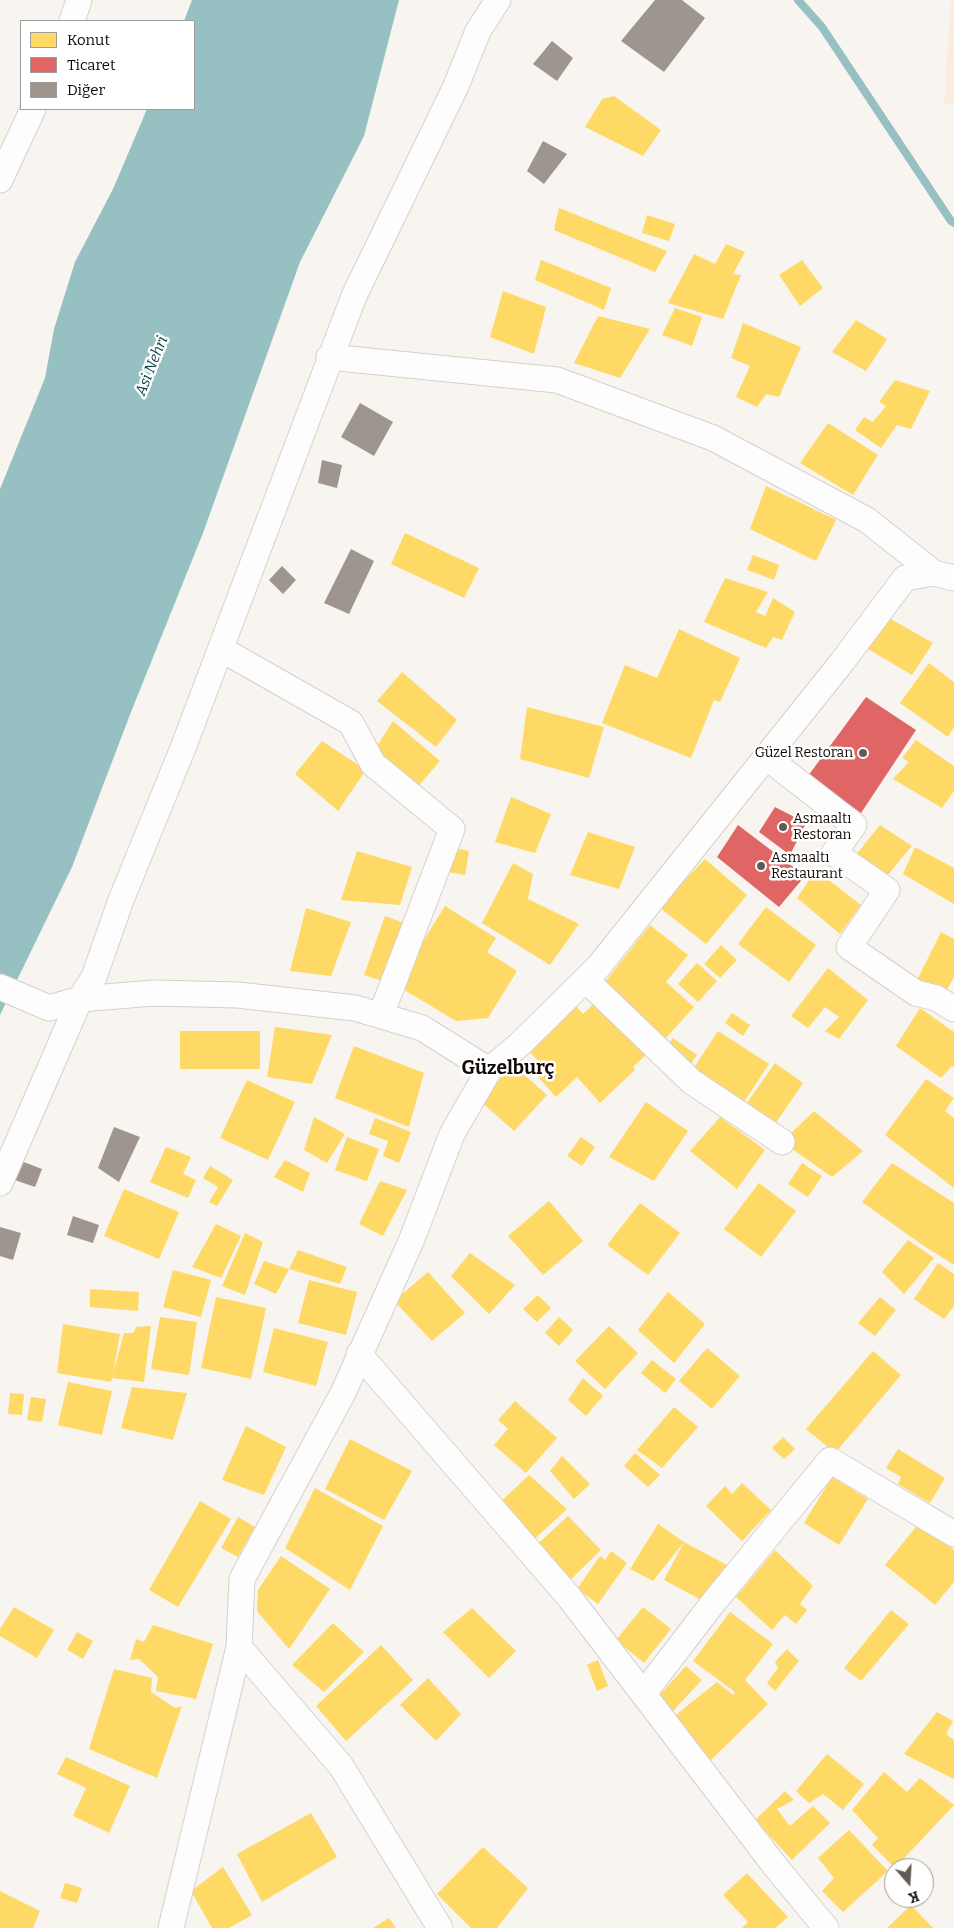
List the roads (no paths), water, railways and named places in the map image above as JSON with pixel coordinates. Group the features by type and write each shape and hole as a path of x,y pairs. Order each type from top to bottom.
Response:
{"street":[{"path":"72,20 79,0"},
{"path":"0,1183 80,999 94,977 121,900 221,649 329,357 354,296 456,86 478,31 498,0"},
{"path":"0,180 33,110"},
{"path":"329,357 557,380 713,438 866,520 944,576"},
{"path":"171,1928 239,1647 242,1578 343,1393 412,1239 452,1134 489,1070 520,1044 599,966 842,662 906,578 944,576"},
{"path":"221,649 351,723 373,764 452,829 381,1015"},
{"path":"766,758 854,825 834,853 887,890 849,946 916,992 936,998 954,1009"},
{"path":"586,980 692,1082 782,1142"},
{"path":"0,987 49,1008 80,999 154,993 238,995 355,1008 422,1028 489,1070"},
{"path":"359,1354 570,1597 775,1866 826,1928"},
{"path":"644,1693 713,1603 830,1460 954,1534"},
{"path":"239,1647 342,1766 440,1928"}],"water":[{"name":"Asi Nehri","path":"192,0 399,0 364,136 300,262 203,533 131,712 72,867 0,1015 0,489 45,378 54,329 75,262 113,189 147,110 195,110 195,20 184,20"}],"waterway":[{"path":"798,0 822,27 954,223"}],"place":[{"name":"Güzel Restoran","path":"863,753"},
{"name":"Asmaaltı Restoran","path":"783,827"},
{"name":"Asmaaltı Restaurant","path":"761,866"}],"district":[{"name":"Güzelburç","path":"508,1069"}]}
